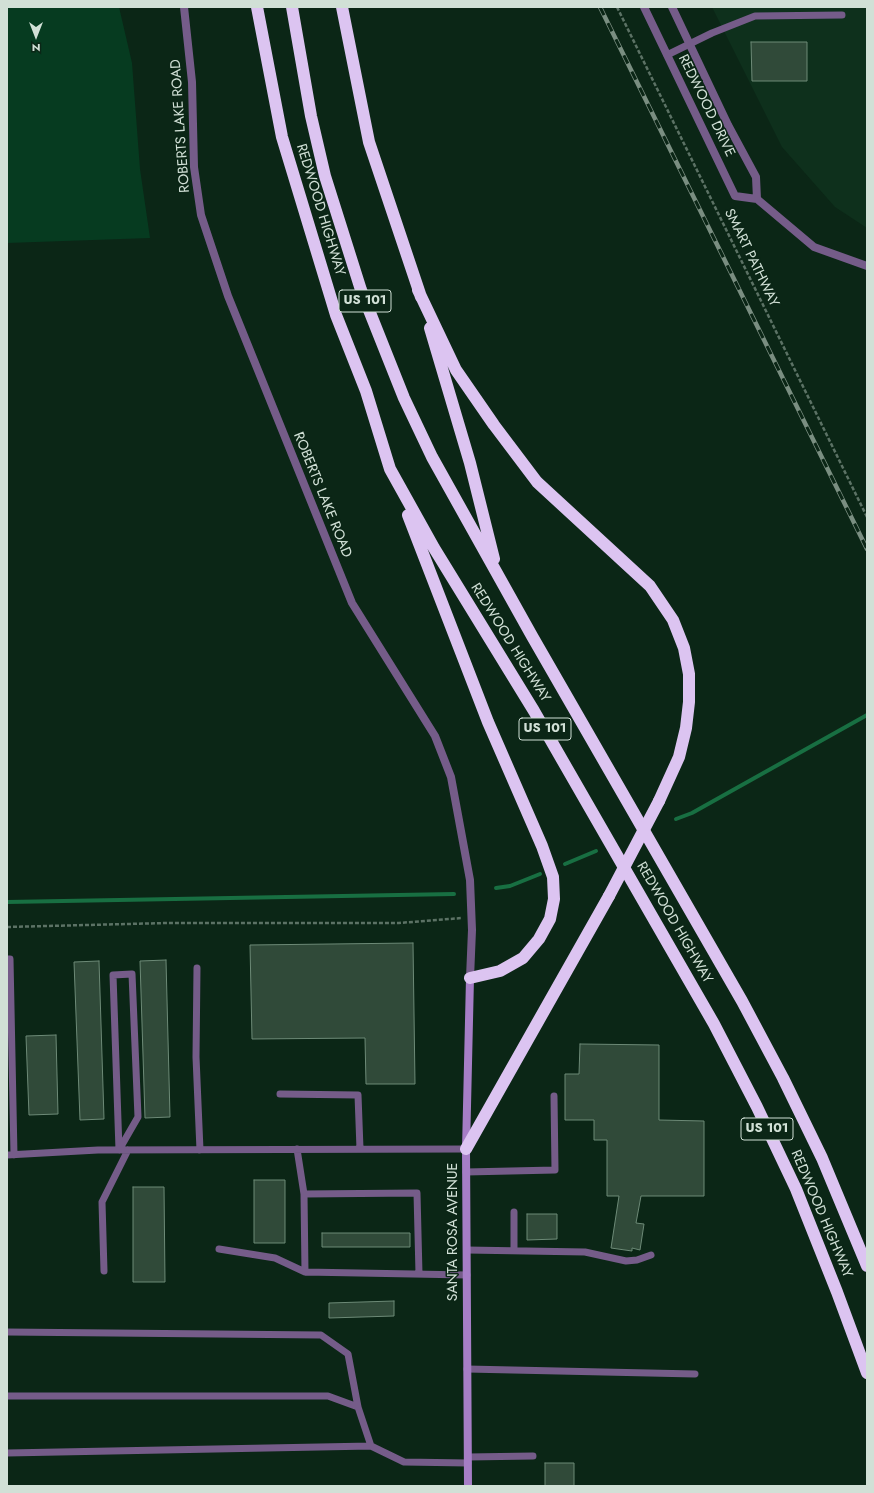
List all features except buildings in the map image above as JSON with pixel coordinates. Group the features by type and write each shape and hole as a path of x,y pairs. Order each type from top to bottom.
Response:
{"highway":[{"name":"REDWOOD HIGHWAY","path":"257,7 282,137 336,315 366,391 390,469 434,548 534,711 714,1024 757,1107 796,1189 867,1373"},
{"name":"REDWOOD HIGHWAY","path":"292,7 311,116 325,176 361,290 401,391 432,457 742,1001 783,1078 822,1158 867,1266"},
{"path":"342,7 369,142 418,290 470,463 498,574"},
{"path":"418,290 456,370 494,425 537,482 650,586 674,620 684,648 689,674 689,702 686,728 678,757 659,801 609,896 466,1149"},
{"path":"390,469 494,737 542,846 553,877 554,899 550,919 539,939 523,958 500,971 470,978"}],"main road":[{"name":"SANTA ROSA AVENUE","path":"468,1486 466,1149 470,978"}],"street":[{"name":"ROBERTS LAKE ROAD","path":"184,7 192,82 194,167 201,215 228,296 352,603 435,736 451,777 470,880 472,918 470,978"},
{"name":"REDWOOD DRIVE","path":"644,7 735,196 757,198 756,177 728,125 672,7"},
{"path":"757,198 814,247 867,266"}],"lane":[{"path":"667,55 755,16 842,15"},
{"path":"7,959 10,959 11,1155 119,1150 466,1149"},
{"path":"197,968 196,1057 200,1150"},
{"path":"132,974 138,1117 119,1150 113,975 132,974"},
{"path":"280,1094 358,1095 360,1149"},
{"path":"466,1172 555,1170 554,1096"},
{"path":"297,1149 304,1194 305,1272"},
{"path":"104,1271 102,1202 128,1150"},
{"path":"304,1194 417,1194 419,1274"},
{"path":"514,1212 514,1250"},
{"path":"219,1249 275,1258 305,1272 467,1275"},
{"path":"467,1250 585,1252 626,1261 637,1260 651,1255"},
{"path":"7,1332 321,1335 348,1354 358,1407 371,1446"},
{"path":"467,1369 695,1374"},
{"path":"7,1396 328,1396 358,1407"},
{"path":"7,1453 371,1446 404,1462 533,1456"}],"path":[{"name":"SMART PATHWAY","path":"617,7 867,518"},
{"path":"7,927 167,923 399,923 472,918"}],"shaded area":[{"path":"7,7 119,7 132,63 140,169 150,238 7,243"},
{"path":"712,7 867,7 867,228 835,207 782,147"}],"waterway":[{"path":"676,819 692,813 867,715"},
{"path":"565,864 596,851"},
{"path":"496,888 510,886 540,874"},
{"path":"7,902 454,894"}],"railway":[{"path":"600,7 867,549"}]}
